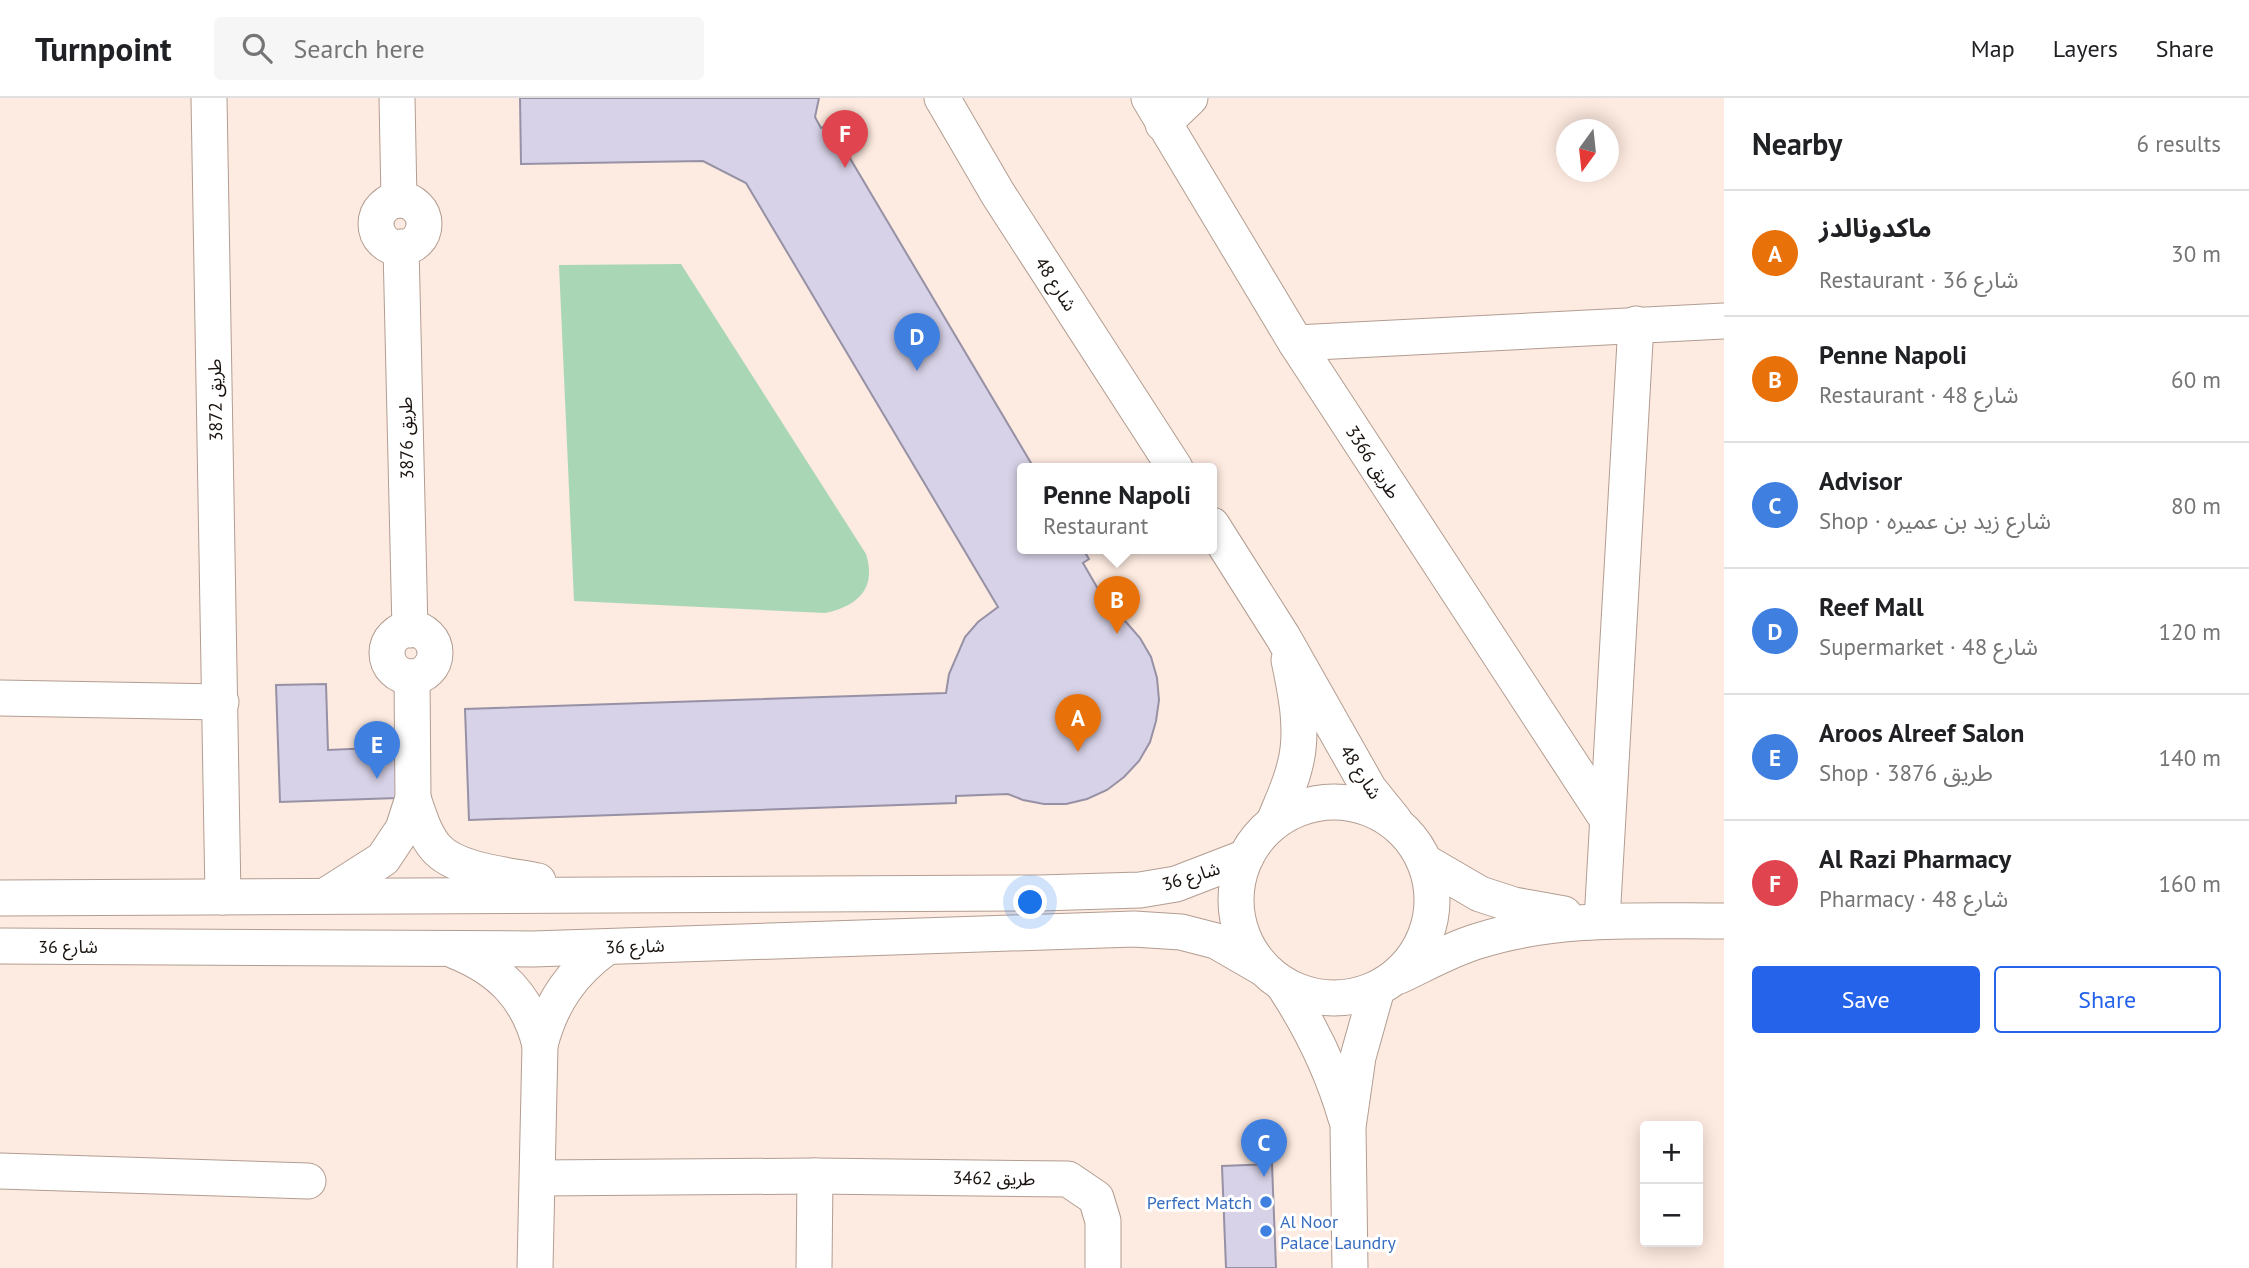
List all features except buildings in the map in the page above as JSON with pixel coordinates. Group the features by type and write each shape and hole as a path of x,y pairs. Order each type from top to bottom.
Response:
{"street":[{"name":"طريق 3872","path":"209,98 223,897"},
{"name":"طريق 3876","path":"397,98 399,200 416,207 423,220 420,236 409,246 401,247 410,630 428,636 435,650 435,658 427,671 412,677 413,798"},
{"name":"شارع 48","path":"942,98 998,194 1172,463"},
{"path":"1156,111 1190,98"},
{"name":"طريق 3366","path":"1156,111 1296,343 1607,819"},
{"path":"1296,343 1724,321"},
{"path":"1602,921 1636,324"},
{"name":"شارع 48","path":"1217,533 1283,636 1369,789 1403,830"},
{"name":"شارع 48","path":"1274,822 1295,766 1299,740 1294,682 1283,636"},
{"path":"0,698 221,702"},
{"path":"413,798 424,828 435,847 450,860 602,895"},
{"path":"325,896 383,859 403,829 413,798"},
{"path":"1348,1127 1324,1058 1301,1012 1245,942 1236,914 1237,884 1245,857 1258,838 1274,822 1299,808 1326,802 1354,804 1381,814 1403,830 1416,845 1425,862 1432,893 1430,925 1417,954 1386,983 1358,1057 1348,1127 1350,1268"},
{"name":"شارع 36","path":"0,898 1040,893 1140,890 1176,884 1245,857"},
{"path":"1425,862 1480,894 1514,905 1602,921"},
{"path":"1272,976 1306,995 1329,999 1354,997 1476,942 1524,929 1602,921 1724,921"},
{"name":"شارع 36","path":"0,946 447,949 607,947 1134,929 1181,932 1216,941 1272,976"},
{"path":"535,1268 540,1045 545,1025 563,989 583,966 607,947"},
{"path":"447,949 484,964 515,990 535,1025 540,1045"},
{"path":"0,1171 308,1181"},
{"path":"814,1268 815,1176"},
{"name":"طريق 3462","path":"538,1178 815,1176 1068,1179 1096,1198 1103,1222 1103,1268"}],"green space":[{"path":"681,264 866,554 869,577 866,586 862,594 846,606 825,613 574,601 559,265"}],"place":[{"name":"Al Razi Pharmacy","path":"845,168"},
{"name":"Reef Mall","path":"917,371"},
{"name":"Penne Napoli","path":"1117,634"},
{"name":"ماكدونالدز","path":"1078,752"},
{"name":"Aroos Alreef Salon","path":"377,779"},
{"name":"Advisor","path":"1264,1177"},
{"name":"Perfect Match","path":"1266,1202"},
{"name":"Al Noor Palace Laundry","path":"1266,1231"}]}
